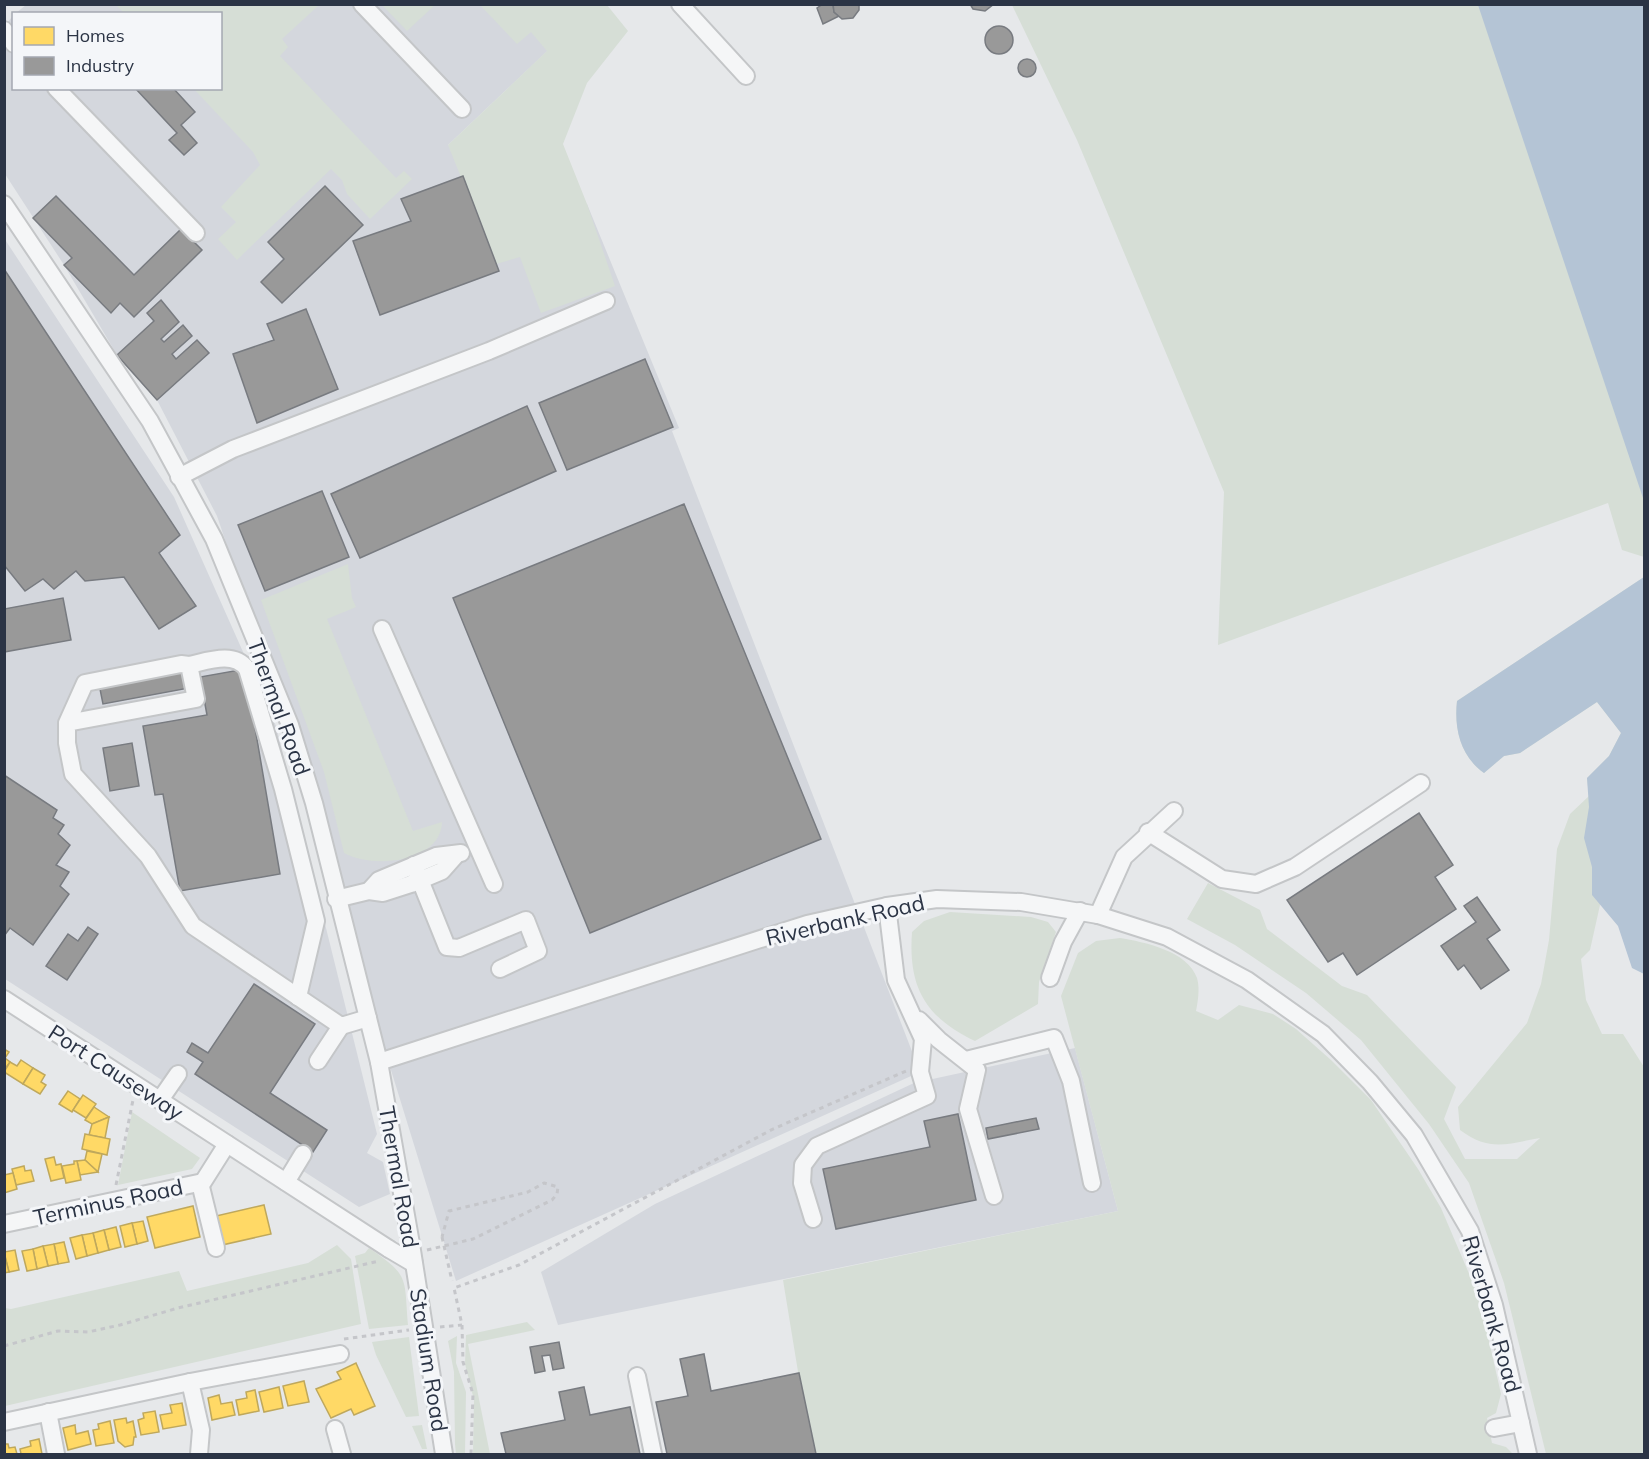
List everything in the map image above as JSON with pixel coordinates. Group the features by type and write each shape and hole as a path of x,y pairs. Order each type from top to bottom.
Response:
{"street":[{"path":"362,4 462,110"},
{"path":"680,4 746,76"},
{"path":"58,90 196,233"},
{"name":"Thermal Road","path":"4,204 150,421 214,539 290,725 314,803 336,899 379,1062 414,1257"},
{"path":"179,477 233,449 489,351 606,301"},
{"path":"382,629 494,884"},
{"path":"298,997 316,921 283,789 247,669 236,661 220,658 85,683 67,723 67,743 73,774 147,856 193,926 298,997 341,1026"},
{"path":"67,723 196,699 189,665"},
{"path":"1148,832 1222,879 1256,884 1302,863 1421,783"},
{"path":"1098,915 1124,857 1148,832 1174,811"},
{"path":"336,899 369,891 383,894 417,873 442,870 457,854 477,846"},
{"path":"417,873 447,947 459,948 526,920 538,951 500,969"},
{"name":"Riverbank Road","path":"379,1062 807,924 887,906 937,899 1020,902 1098,915 1167,937 1246,980 1323,1034 1370,1082 1414,1135 1470,1231 1494,1305 1528,1455"},
{"path":"813,1219 802,1183 803,1166 817,1146 927,1096 920,1072 923,1040 896,980 887,906"},
{"path":"1050,978 1063,942 1080,911"},
{"name":"Port Causeway","path":"4,999 286,1182 386,1254 414,1257"},
{"path":"910,1011 939,1040 977,1070 968,1109 994,1196"},
{"path":"318,1061 341,1026 368,1018"},
{"path":"966,1060 1054,1038 1071,1081 1092,1184"},
{"path":"160,1100 178,1074"},
{"name":"Terminus Road","path":"4,1224 203,1182 227,1144"},
{"path":"286,1182 303,1154"},
{"path":"200,1183 216,1248"},
{"name":"Stadium Road","path":"414,1257 444,1455"},
{"path":"4,1422 190,1382 217,1379 340,1354"},
{"path":"637,1376 653,1455"},
{"path":"190,1382 201,1430 199,1455"},
{"path":"48,1412 56,1455"},
{"path":"1494,1428 1521,1423"},
{"path":"335,1429 342,1455"}],"path":[{"path":"454,1288 519,1264 773,1129 921,1065"},
{"path":"113,1201 136,1085"},
{"path":"414,1257 473,1239 552,1200 557,1194 558,1187 544,1183 528,1192 449,1211 442,1236 452,1281 454,1288 462,1326 463,1362 473,1394 471,1455"},
{"path":"4,1346 58,1332 88,1332 109,1327 386,1254"}],"shaded area":[{"path":"26,5 596,5 448,145 587,204 679,428 672,431 920,1072 456,1281 252,619 217,516 157,400 117,355 64,265 5,174 5,25 12,17 12,90 222,90 222,12 17,12"},
{"path":"116,5 319,5 282,39 288,47 280,56 396,178 404,171 412,179 370,219 347,194 342,180 331,169 237,260 218,239 236,222 221,207 260,165 253,152 195,90 222,90 222,12 123,12"},
{"path":"382,5 435,5 407,31"},
{"path":"480,5 607,5 628,31 587,83 563,144 587,204 615,286 541,313 520,257 496,264 448,145 547,51 531,32 517,44"},
{"path":"1012,5 1608,5 1644,77 1644,557 1622,550 1608,503 1218,645 1224,492 1077,140"},
{"path":"4,238 174,497 276,726 377,1134 367,1153 383,1162 390,1194 359,1207 5,979"},
{"path":"348,564 352,598 356,607 327,619 413,831 442,822 439,836 430,846 404,859 371,861 344,853 324,772 261,600"},
{"path":"1644,577 1604,887 1590,950 1581,959 1586,1000 1602,1034 1623,1034 1644,1067 1644,1454 1546,1454 1504,1283 1469,1183 1429,1124 1361,1040 1306,993 1235,945 1187,919 1208,883 1260,910 1267,929 1342,986 1367,995 1456,1087 1444,1119 1465,1159 1517,1159 1540,1138 1508,1144 1490,1144 1480,1141 1460,1130 1458,1107 1527,1023 1541,984 1549,940 1557,849 1570,814 1589,796 1587,778 1609,756 1621,733 1597,702 1520,753 1504,756 1484,773 1469,758 1460,741 1457,701"},
{"path":"950,912 1031,917 1048,922 1056,932 1039,982 1038,1004 975,1041 944,1022 932,1010 923,998 913,969 912,932 924,921"},
{"path":"1120,938 1153,945 1185,961 1197,978 1199,990 1196,1011 1218,1020 1239,1005 1273,1014 1296,1029 1371,1100 1418,1169 1441,1208 1479,1297 1501,1394 1496,1413 1487,1418 1492,1443 1506,1447 1513,1454 816,1454 801,1390 783,1280 1118,1211 1061,996 1078,953 1096,941"},
{"path":"1075,1048 1118,1211 558,1325 541,1272 655,1204 914,1083"},
{"path":"132,1112 200,1158 192,1169 118,1185"},
{"path":"337,1245 351,1259 361,1324 5,1406 5,1308 11,1309 179,1271 187,1291 308,1263"},
{"path":"369,1248 392,1265 402,1279 405,1287 408,1325 369,1329 355,1256 365,1253"},
{"path":"527,1322 535,1330 468,1344 490,1454 473,1454 474,1400 465,1364 466,1335"},
{"path":"457,1336 456,1363 466,1392 465,1454 456,1454 454,1372 448,1341"},
{"path":"409,1337 419,1416 406,1417 372,1342"},
{"path":"422,1425 427,1449 422,1449 412,1426"}],"water":[{"path":"1478,5 1644,5 1644,501"},
{"path":"1644,577 1644,974 1632,968 1618,926 1592,895 1592,867 1584,838 1589,807 1587,778 1609,756 1621,733 1597,702 1520,753 1504,756 1484,773 1464,750 1460,741 1456,711 1457,701"}],"building: Homes":[{"path":"4,1049 9,1052 5,1058 10,1062 4,1070"},
{"path":"21,1060 33,1068 23,1084 4,1072 10,1062 17,1066"},
{"path":"33,1068 45,1075 41,1082 46,1085 40,1094 23,1084"},
{"path":"68,1091 80,1099 72,1112 59,1104"},
{"path":"83,1095 96,1104 86,1118 73,1110"},
{"path":"94,1107 109,1117 92,1124 85,1120"},
{"path":"109,1117 105,1138 89,1135 92,1124"},
{"path":"85,1134 110,1139 107,1155 82,1149"},
{"path":"87,1151 102,1154 98,1172 85,1160"},
{"path":"54,1157 56,1165 61,1164 64,1178 51,1181 45,1159"},
{"path":"85,1160 98,1172 80,1175 77,1161"},
{"path":"74,1161 77,1161 81,1180 66,1183 62,1166 74,1164"},
{"path":"24,1166 25,1171 31,1170 34,1181 16,1185 12,1169"},
{"path":"13,1173 17,1189 4,1193 4,1175"},
{"path":"264,1205 271,1234 222,1245 216,1216"},
{"path":"193,1206 200,1237 155,1248 147,1217"},
{"path":"143,1221 148,1241 137,1244 132,1223"},
{"path":"132,1223 137,1244 125,1247 120,1226"},
{"path":"116,1227 121,1247 109,1250 104,1230"},
{"path":"104,1230 109,1250 98,1253 93,1233"},
{"path":"93,1233 98,1253 87,1256 82,1235"},
{"path":"82,1235 87,1256 76,1259 70,1238"},
{"path":"64,1242 69,1262 58,1264 54,1244"},
{"path":"54,1244 58,1264 48,1266 43,1246"},
{"path":"43,1246 48,1266 37,1269 33,1249"},
{"path":"33,1249 37,1269 27,1271 22,1251"},
{"path":"15,1250 19,1270 9,1272 4,1252"},
{"path":"4,1253 9,1272 4,1273"},
{"path":"356,1363 375,1406 354,1415 351,1409 331,1418 316,1389 341,1379 337,1372"},
{"path":"304,1381 309,1402 288,1406 283,1386"},
{"path":"279,1387 283,1408 264,1412 259,1392"},
{"path":"255,1390 259,1411 239,1415 236,1400 247,1398 246,1392"},
{"path":"219,1395 221,1404 232,1402 235,1415 212,1420 208,1398"},
{"path":"182,1403 186,1425 163,1429 160,1415 172,1413 170,1405"},
{"path":"155,1411 159,1432 141,1435 138,1420 144,1418 143,1413"},
{"path":"126,1418 127,1423 133,1421 136,1437 134,1437 133,1445 125,1447 118,1441 114,1420"},
{"path":"110,1421 114,1443 96,1446 93,1430 99,1429 98,1424"},
{"path":"75,1425 76,1434 88,1431 91,1444 68,1450 63,1428"},
{"path":"39,1439 42,1454 21,1454 20,1449 31,1446 30,1441"},
{"path":"4,1444 8,1444 9,1448 15,1447 17,1454 4,1454"}],"building: Industry":[{"path":"823,4 833,4 834,12 839,16 823,24 817,8"},
{"path":"833,4 859,4 859,10 853,18 842,19 834,12"},
{"path":"970,4 994,4 985,11 973,9"},
{"path":"999,26 1009,30 1013,40 1009,50 999,54 989,50 985,40 989,30"},
{"path":"1027,59 1033,62 1036,68 1033,74 1027,77 1021,74 1018,68 1021,62"},
{"path":"137,90 175,90 195,112 181,125 197,143 184,155 169,140 177,133"},
{"path":"463,176 499,271 380,315 353,241 411,221 401,199"},
{"path":"325,186 363,225 282,303 261,282 284,259 268,242"},
{"path":"56,196 134,275 181,229 202,250 134,317 120,303 111,313 64,265 72,258 33,218"},
{"path":"4,269 180,535 159,553 196,606 159,629 124,577 85,581 76,571 54,589 43,579 25,591 4,565"},
{"path":"161,300 179,322 161,339 164,342 183,325 192,336 172,354 176,359 197,340 209,353 157,400 117,355 154,321 147,313"},
{"path":"306,309 338,389 257,423 233,354 274,340 267,324"},
{"path":"645,359 673,427 567,470 539,403"},
{"path":"527,406 556,471 360,558 331,494"},
{"path":"322,491 349,557 265,591 238,525"},
{"path":"684,504 821,839 590,933 453,598"},
{"path":"63,598 71,640 4,652 4,609"},
{"path":"186,668 189,688 103,704 99,684"},
{"path":"245,669 280,874 180,891 163,794 155,795 143,726 207,715 200,677"},
{"path":"132,743 139,786 110,791 103,748"},
{"path":"4,775 57,810 53,818 64,825 58,834 70,845 56,865 69,872 60,886 69,894 33,945 10,928 4,936"},
{"path":"1419,813 1453,865 1435,877 1456,909 1357,975 1343,953 1328,962 1287,900"},
{"path":"1477,897 1500,930 1487,939 1509,970 1481,989 1464,965 1458,970 1441,946 1476,922 1464,906"},
{"path":"88,927 98,934 67,980 46,966 68,934 78,941"},
{"path":"254,984 315,1024 270,1093 327,1130 313,1152 195,1074 203,1062 187,1052 192,1043 208,1053"},
{"path":"958,1114 976,1200 836,1229 823,1169 930,1147 924,1121"},
{"path":"1036,1118 1039,1129 988,1139 986,1128"},
{"path":"559,1342 564,1368 553,1370 550,1355 542,1356 545,1371 535,1373 530,1347"},
{"path":"704,1354 711,1391 799,1373 816,1454 667,1454 656,1402 688,1396 680,1359"},
{"path":"584,1387 590,1415 630,1407 640,1454 506,1454 501,1433 565,1420 559,1392"}]}
